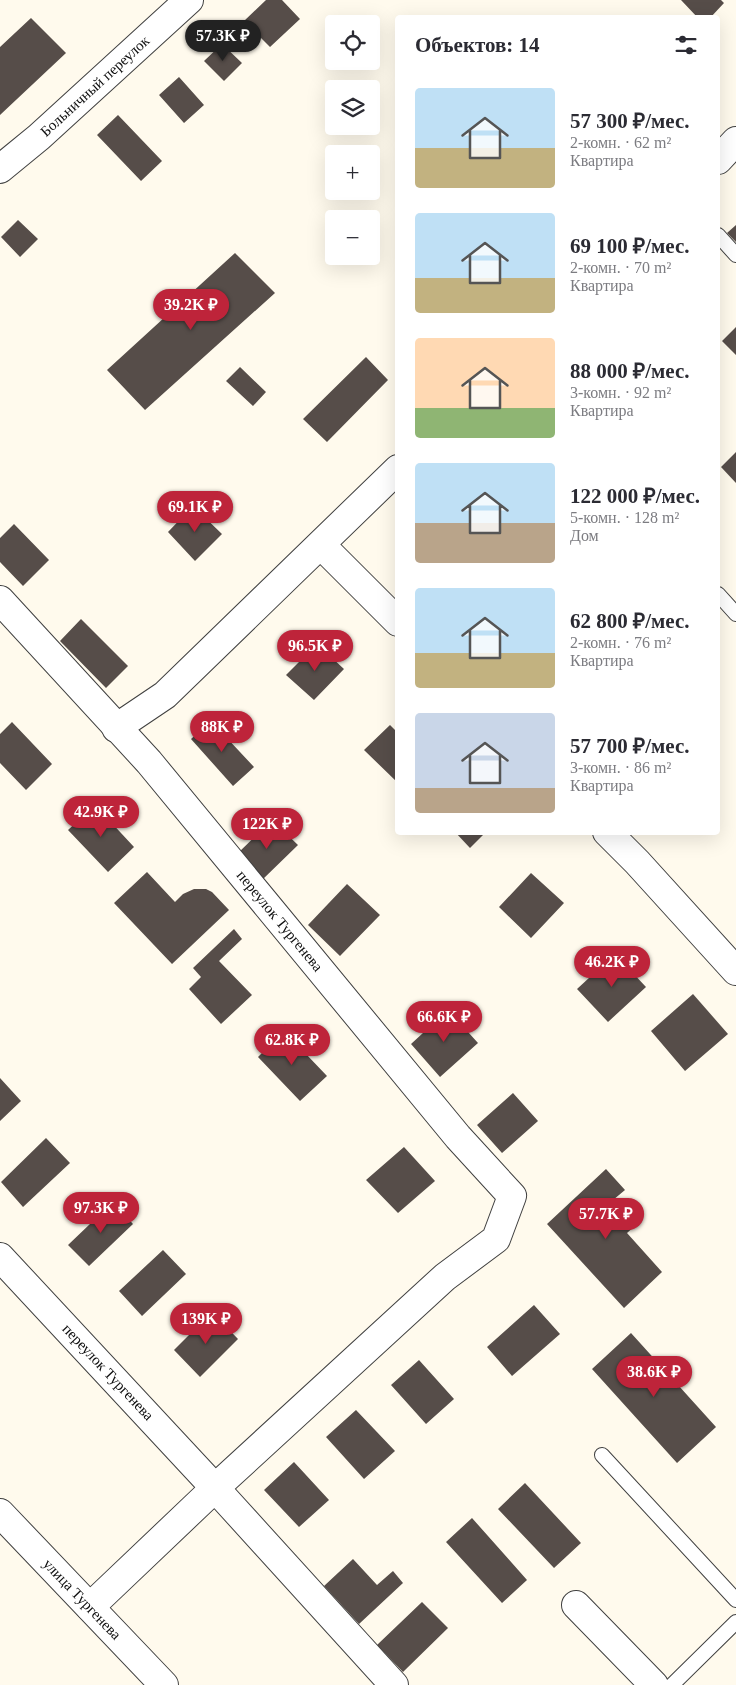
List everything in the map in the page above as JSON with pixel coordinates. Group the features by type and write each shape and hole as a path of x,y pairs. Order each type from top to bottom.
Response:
{"street":[{"name":"Больничный переулок","path":"0,169 39,137 189,0"},
{"path":"720,158 736,141"},
{"path":"0,600 116,728 165,695 395,472"},
{"path":"320,545 395,619"},
{"name":"переулок Тургенева","path":"116,728 149,762 452,1130 512,1196 496,1239 447,1276 215,1488"},
{"path":"610,835 736,971"},
{"name":"переулок Тургенева","path":"0,1257 215,1488 394,1685"},
{"path":"90,1607 215,1488"},
{"name":"улица Тургенева","path":"0,1513 164,1685"},
{"path":"576,1605 654,1685"}],"lane":[{"path":"720,238 736,255"},
{"path":"720,596 736,614"},
{"path":"602,1455 736,1600"},
{"path":"672,1685 736,1622"}],"building":[{"path":"266,0 282,0 300,19 270,47 244,21"},
{"path":"681,0 721,0 724,3 713,15 695,15"},
{"path":"31,18 66,53 0,115 0,47"},
{"path":"222,44 242,63 224,81 204,61"},
{"path":"179,77 204,105 184,123 159,95"},
{"path":"118,115 162,161 141,181 97,135"},
{"path":"18,220 38,239 20,257 1,237"},
{"path":"736,225 736,242 727,233"},
{"path":"235,253 275,293 145,410 107,370"},
{"path":"736,327 736,355 722,341"},
{"path":"366,357 388,380 327,442 303,419"},
{"path":"240,367 266,392 253,406 226,381"},
{"path":"736,452 736,483 721,467"},
{"path":"193,506 222,534 195,561 168,532"},
{"path":"14,524 49,560 23,586 0,562 0,538"},
{"path":"81,619 128,666 106,688 60,641"},
{"path":"317,644 344,669 314,700 286,675"},
{"path":"211,721 254,767 233,786 191,739"},
{"path":"12,722 52,764 26,790 0,763 0,734"},
{"path":"390,725 395,730 395,780 364,750"},
{"path":"95,805 134,847 108,872 68,830"},
{"path":"272,820 298,845 261,881 236,855"},
{"path":"458,835 483,835 470,848"},
{"path":"147,872 175,902 183,894 194,889 206,889 212,892 229,910 172,964 114,903"},
{"path":"531,873 564,903 531,938 499,907"},
{"path":"347,884 380,915 340,956 308,925"},
{"path":"234,929 242,939 219,961 252,995 221,1024 189,989 201,977 193,968"},
{"path":"615,954 646,987 608,1022 577,989"},
{"path":"693,994 728,1034 685,1071 651,1031"},
{"path":"448,1010 478,1043 440,1077 411,1044"},
{"path":"284,1031 327,1076 300,1101 258,1057"},
{"path":"0,1078 21,1101 0,1121"},
{"path":"513,1093 538,1121 502,1153 477,1125"},
{"path":"46,1138 70,1163 23,1207 1,1182"},
{"path":"404,1147 435,1181 398,1213 366,1180"},
{"path":"606,1169 625,1190 613,1200 636,1225 627,1233 662,1272 624,1308 547,1224"},
{"path":"113,1202 133,1224 89,1266 68,1245"},
{"path":"163,1250 186,1274 142,1316 119,1291"},
{"path":"534,1305 560,1334 512,1376 487,1347"},
{"path":"212,1312 238,1339 200,1377 174,1350"},
{"path":"631,1333 716,1427 677,1463 592,1369"},
{"path":"419,1360 454,1399 426,1424 391,1385"},
{"path":"356,1410 395,1451 364,1479 326,1437"},
{"path":"294,1462 329,1500 299,1527 264,1490"},
{"path":"525,1483 581,1543 554,1568 498,1509"},
{"path":"472,1518 527,1580 502,1603 446,1542"},
{"path":"353,1559 377,1585 393,1571 403,1583 359,1624 324,1586"},
{"path":"422,1602 448,1628 403,1672 377,1645"}]}
